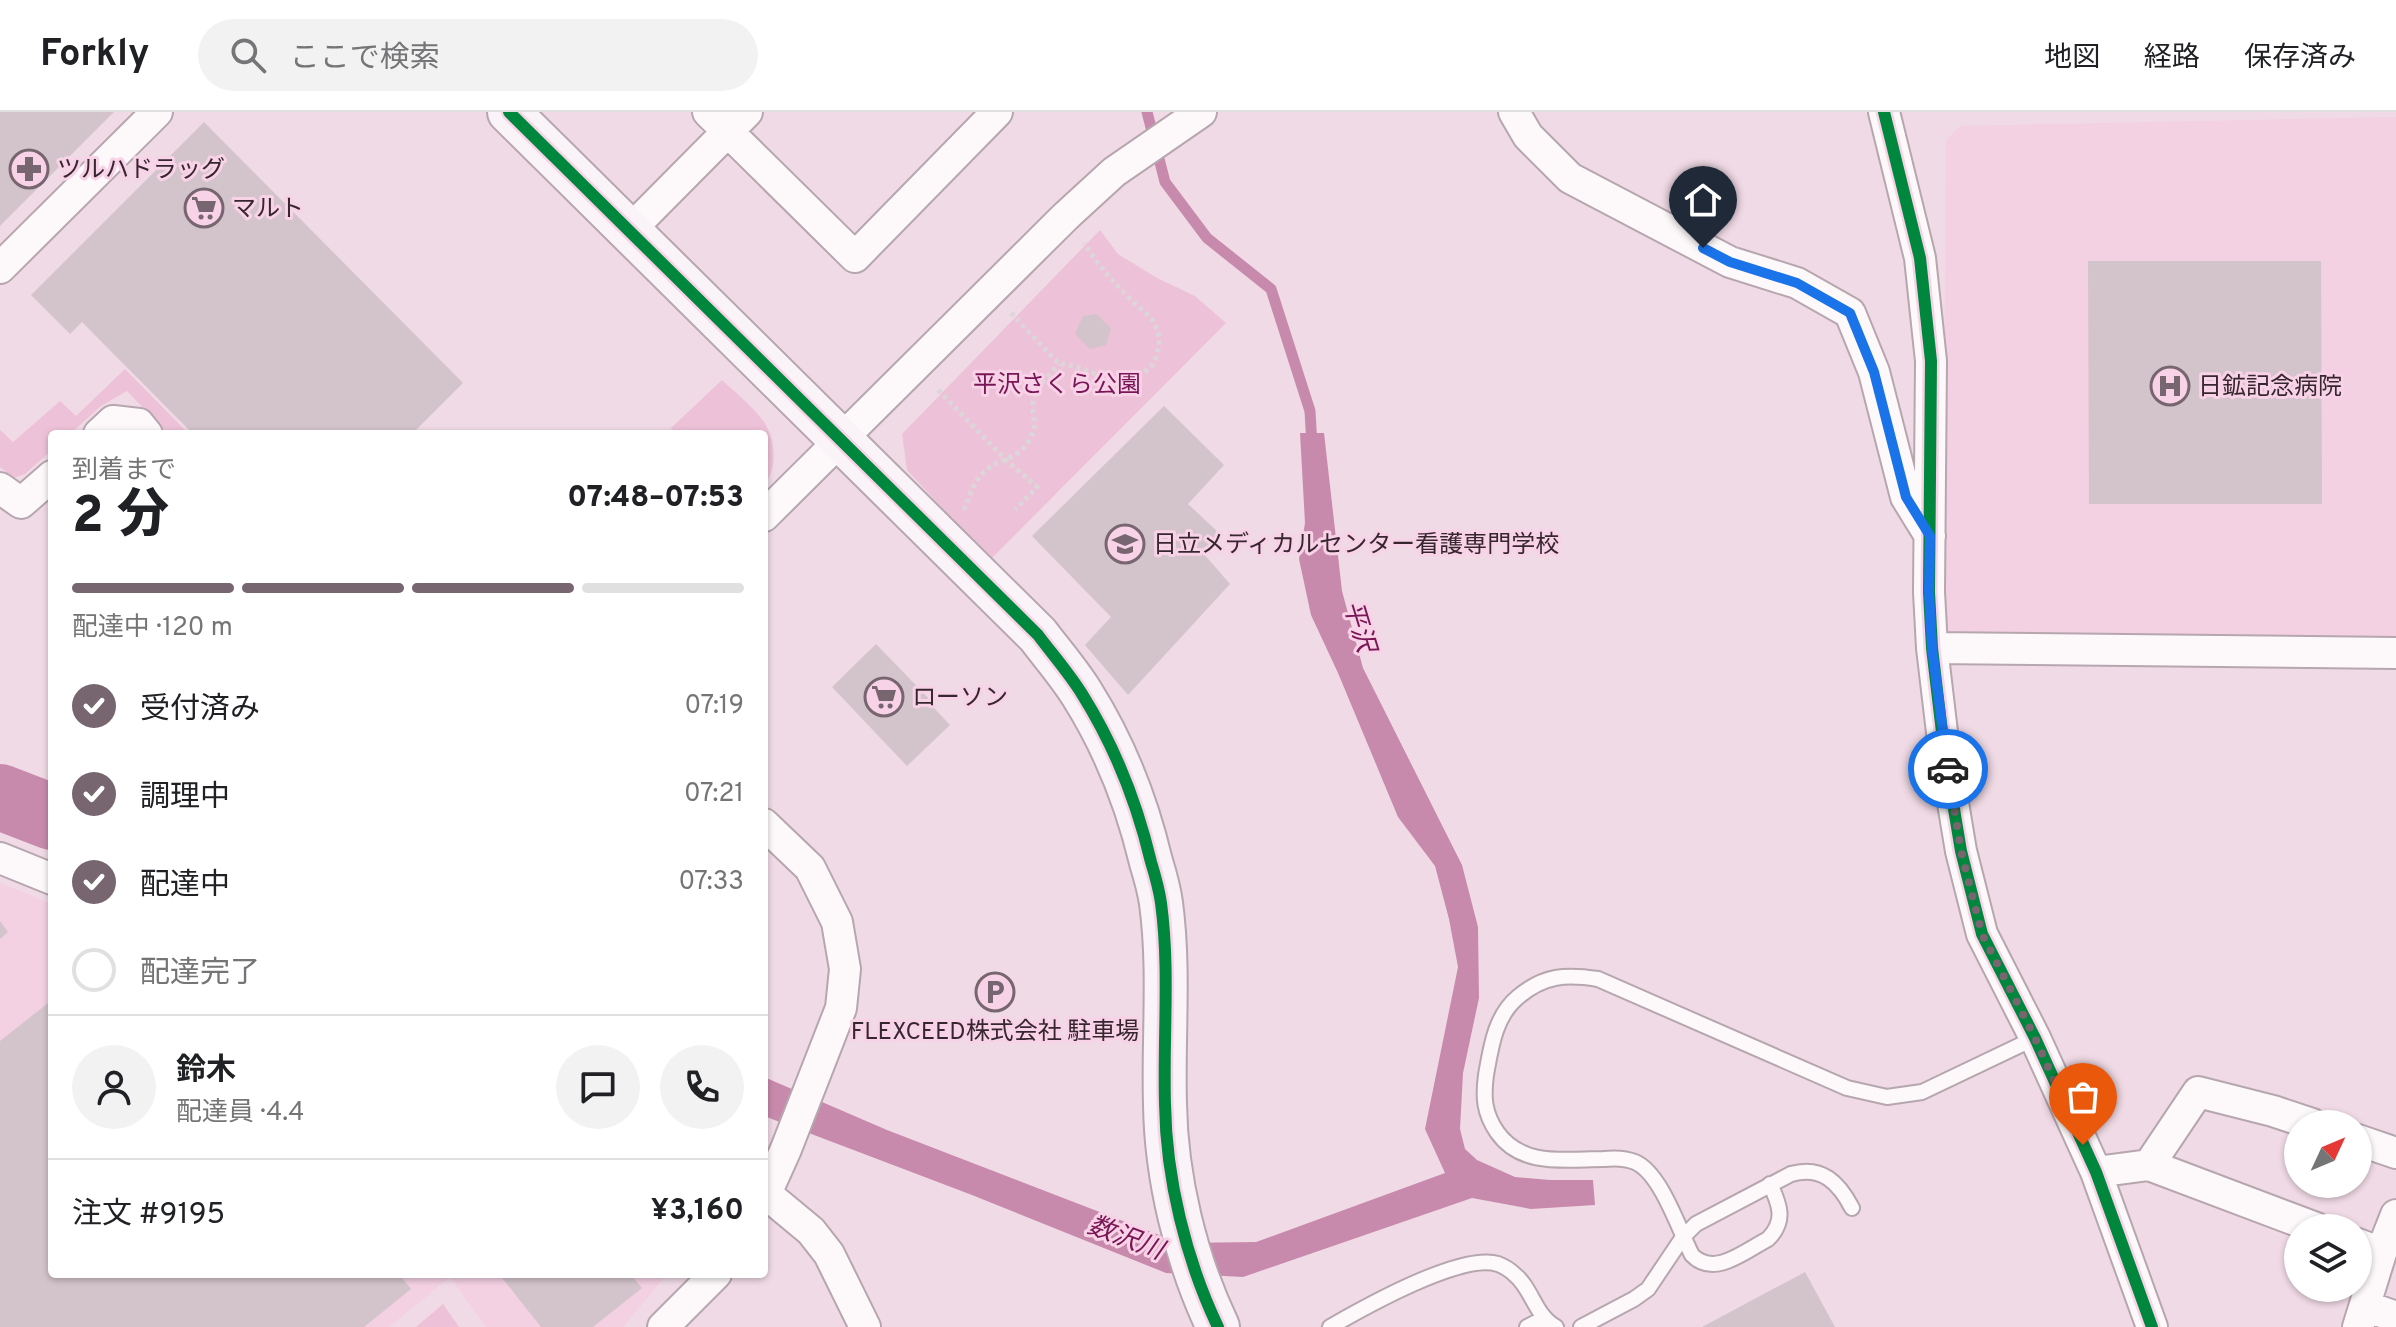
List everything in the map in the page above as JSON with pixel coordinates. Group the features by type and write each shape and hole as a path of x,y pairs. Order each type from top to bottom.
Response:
{"street":[{"path":"0,268 157,112"},
{"path":"509,112 1038,635 1082,693 1119,762 1144,832 1161,901 1166,972 1165,1106 1172,1177 1183,1229 1212,1314"},
{"path":"630,230 728,118 855,257 997,112"},
{"path":"1514,112 1528,136 1570,178 1730,262 1797,283 1850,313 1874,372 1906,497 1930,536"},
{"path":"1884,112 1920,258 1931,361 1929,592 1932,648 1944,749 1961,851 1982,934 2035,1038 2096,1172 2152,1327"},
{"path":"768,512 1066,216 1114,172 1197,114"},
{"path":"103,430 113,421 139,424 144,430"},
{"path":"0,488 21,503 48,479"},
{"path":"1932,648 2396,653"},
{"path":"768,828 810,868 837,922 845,969 841,1008 768,1188"},
{"path":"0,858 48,877"},
{"path":"2149,1165 2198,1092 2284,1115"},
{"path":"2372,1145 2396,1153"},
{"path":"2096,1172 2149,1165 2284,1216"},
{"path":"768,1196 811,1231 829,1254 865,1327"},
{"path":"2372,1245 2396,1215"},
{"path":"663,1327 712,1278"},
{"path":"2362,1316 2396,1317"}],"lane":[{"path":"1770,1184 1781,1211 1777,1229 1768,1239 1724,1262 1708,1265 1692,1255 1663,1194 1637,1163 1619,1158 1545,1161 1509,1146 1485,1111 1483,1093 1497,1028 1511,1002 1534,985 1567,975 1598,979 1847,1088 1887,1097 1922,1092 2035,1038"},
{"path":"1581,1327 1648,1289 1683,1237 1696,1224 1770,1184 1800,1171 1821,1174 1834,1181 1852,1208"},
{"path":"1330,1327 1413,1283 1468,1266 1496,1263 1516,1275 1550,1323 1527,1327"}],"path":[{"path":"990,291 1059,364 1080,367 1112,380 1138,377 1148,369 1156,358 1159,346 1153,320 1110,278 1066,216"},
{"path":"939,535 964,511 970,492 985,471 1018,455 1029,441 1036,424 1033,404 1040,384 1059,364"},
{"path":"913,366 1037,487 1015,510"}],"shaded area":[{"name":"日鉱記念病院","path":"2396,117 2396,638 1950,641 1943,631 1946,140 1960,126"},
{"path":"0,883 48,902 48,1278 449,1278 389,1327 0,1327"},
{"path":"451,1278 664,1278 623,1327 486,1327"}],"green space":[{"name":"平沢さくら公園","path":"1100,230 1118,254 1195,296 1226,323 990,560 907,470 902,434"},
{"path":"125,369 185,430 164,430 127,391 101,406 74,430 48,430 48,454 25,474 14,478 0,467 0,430 13,442 60,401 76,416"},
{"path":"722,380 766,425 769,432 773,448 773,463 768,478 768,430 671,428"},
{"path":"443,1304 459,1327 416,1327"}],"water":[{"path":"1300,433 1324,433 1342,591 1363,668 1462,865 1478,927 1479,998 1463,1073 1460,1129 1465,1149 1477,1160 1515,1177 1593,1180 1595,1205 1531,1209 1472,1198 1243,1277 1166,1273 768,1118 768,1079 887,1130 1180,1243 1256,1242 1445,1173 1425,1129 1458,967 1449,919 1435,866 1398,817 1311,615 1299,559 1305,523"}],"building":[{"name":"ツルハドラッグ","path":"0,112 114,112 0,226"},
{"name":"マルト","path":"204,122 463,383 416,430 189,430 82,322 70,334 31,295"},
{"path":"2088,261 2321,261 2322,504 2089,504"},
{"path":"1097,314 1111,328 1106,345 1090,349 1075,334 1083,316"},
{"name":"日立メディカルセンター看護専門学校","path":"1164,406 1224,465 1188,504 1219,533 1203,553 1230,584 1128,695 1085,645 1111,617 1032,536"},
{"name":"ローソン","path":"876,644 936,706 934,708 950,725 907,766 832,687"},
{"path":"0,921 8,932 0,939"},
{"path":"48,1003 48,1278 402,1278 411,1289 364,1327 0,1327 0,1041"},
{"path":"1805,1272 1835,1327 1702,1327"},
{"path":"502,1278 633,1278 642,1288 593,1327 541,1327"}],"waterway":[{"name":"平沢","path":"1147,112 1165,182 1207,238 1271,289 1310,411 1312,446"},
{"name":"数沢川","path":"0,797 48,815"}],"cycle path":[{"path":"509,112 1038,635 1094,713 1131,796 1159,893 1165,953 1165,1104 1169,1161 1187,1247 1218,1327"},
{"path":"1884,112 1920,258 1931,361 1929,592 1932,648 1944,749 1961,851 1982,934 2035,1038 2096,1172 2152,1327"}],"way so far":[{"path":"1948,769 1961,851 1982,934 2035,1038 2083,1145"}],"place":[{"name":"ツルハドラッグ","path":"29,169"},
{"name":"マルト","path":"204,208"},
{"name":"日鉱記念病院","path":"2170,386"},
{"name":"日立メディカルセンター看護専門学校","path":"1125,544"},
{"name":"ローソン","path":"884,697"},
{"name":"FLEXCEED株式会社 駐車場","path":"995,992"}],"route":[{"path":"1703,248 1730,262 1797,283 1850,313 1874,372 1906,497 1930,536 1932,648 1948,769"}]}
